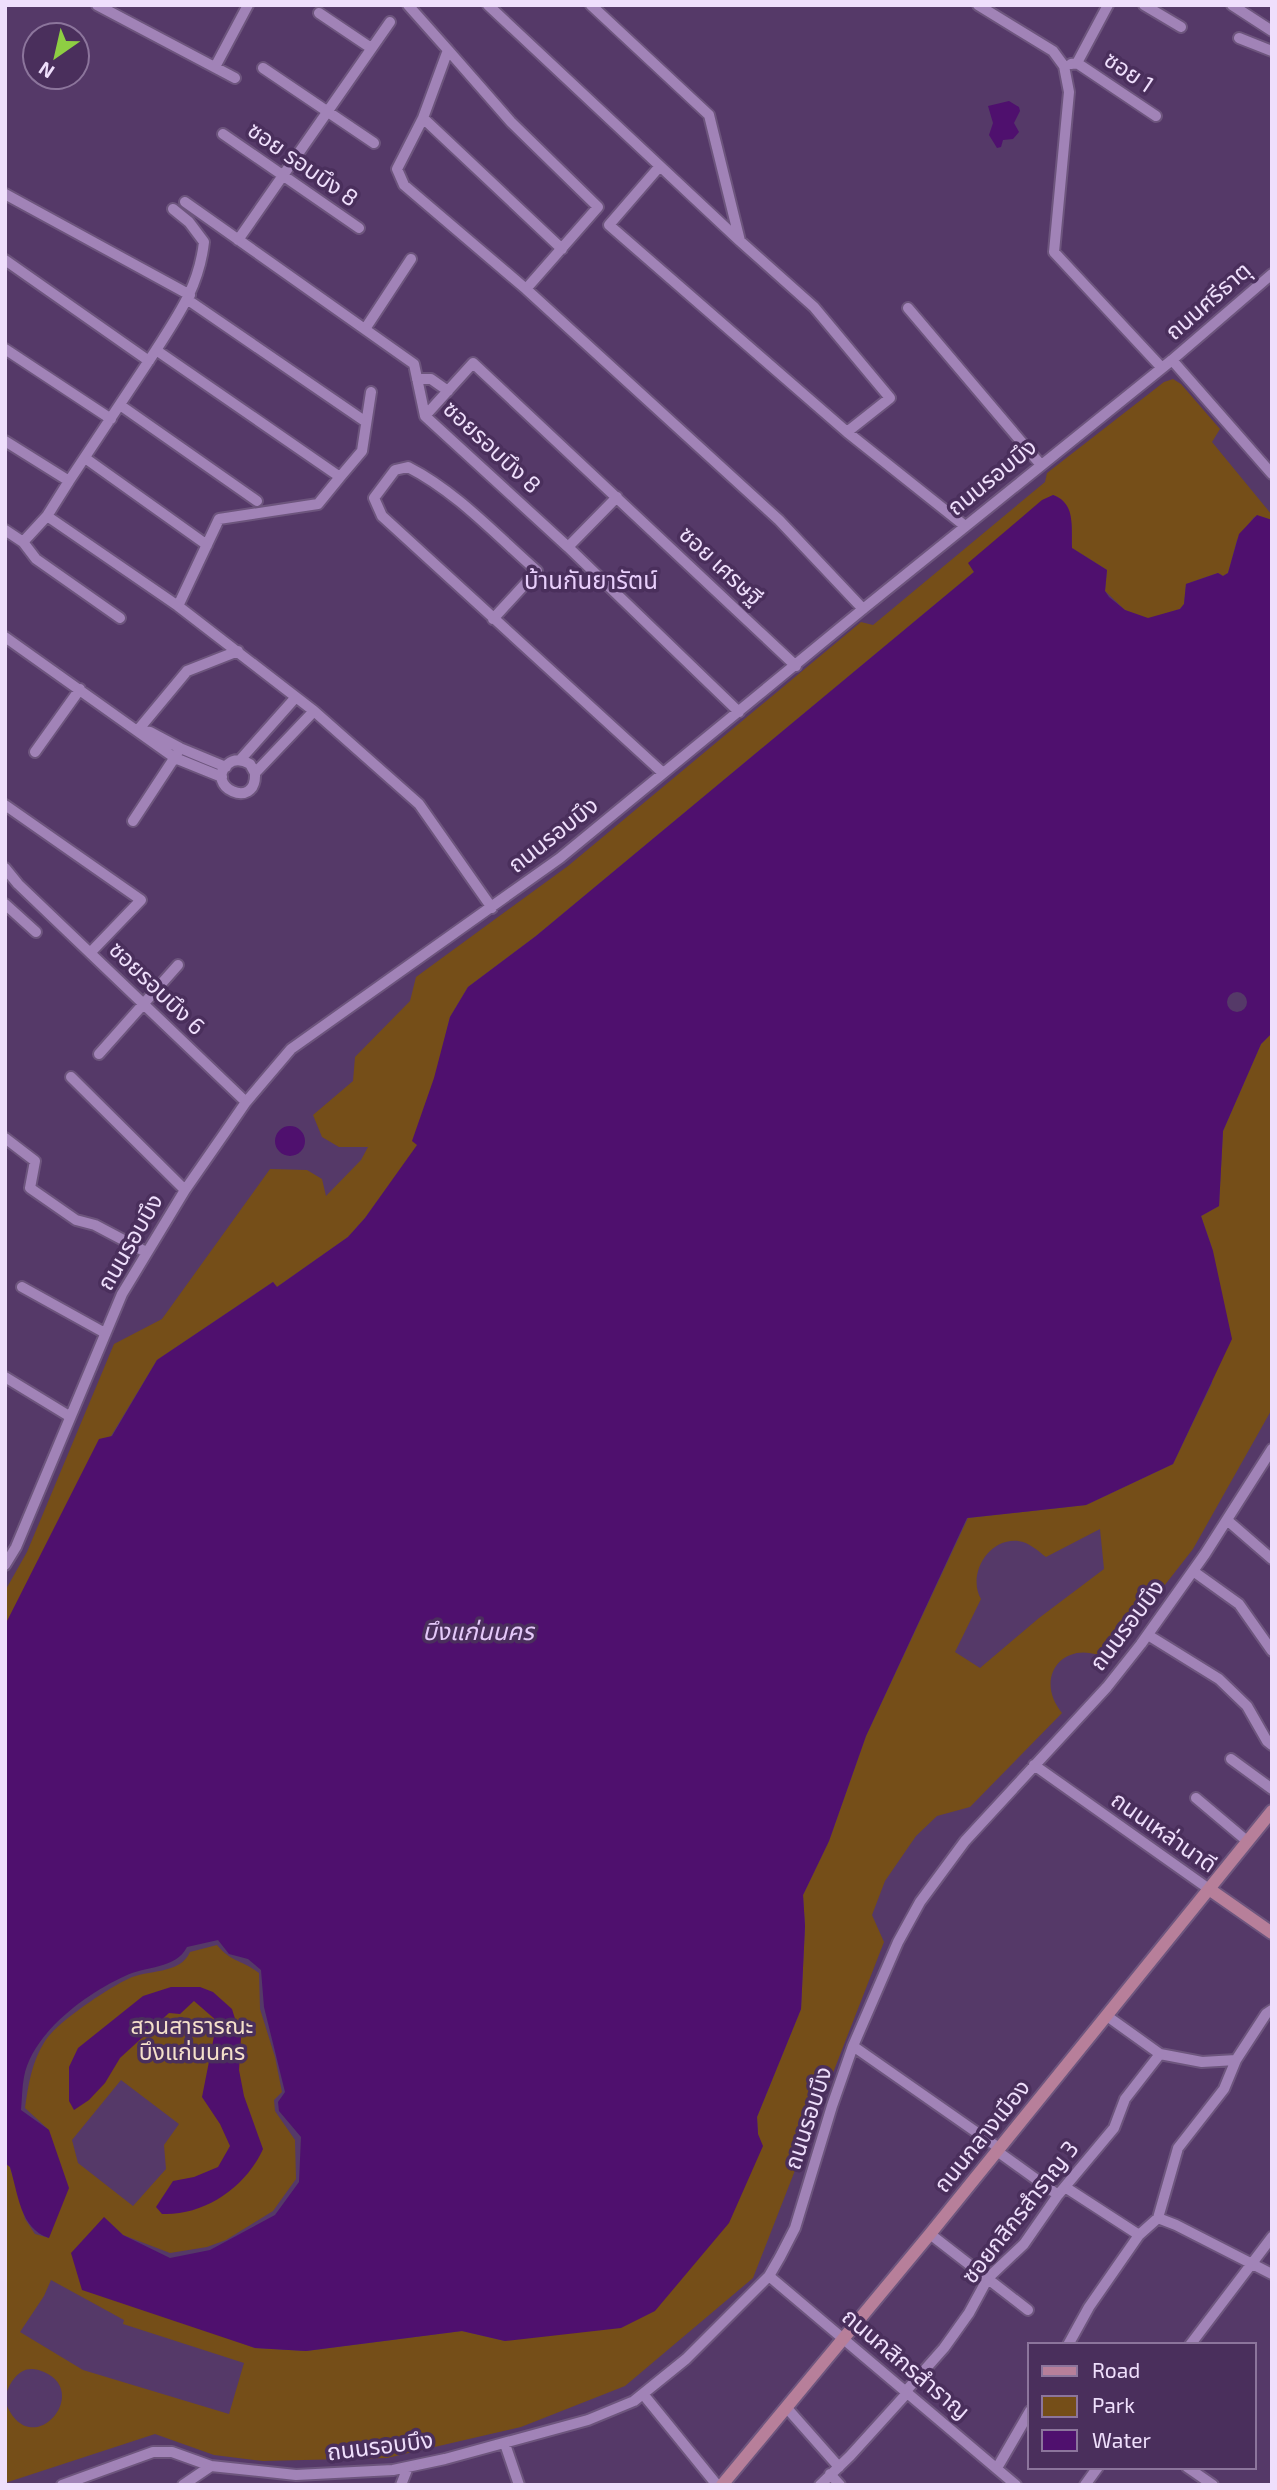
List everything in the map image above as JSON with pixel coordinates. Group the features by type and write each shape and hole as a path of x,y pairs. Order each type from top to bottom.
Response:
{"main road":[{"name":"ถนนกลางเมือง","path":"722,2485 930,2234 1272,1811"},
{"name":"ถนนเหล่านาดี","path":"1209,1889 1272,1933"}],"street":[{"path":"97,5 235,78"},
{"path":"215,67 248,5"},
{"path":"408,5 510,122 598,207 526,289"},
{"path":"488,5 740,242 814,307 890,398 847,432"},
{"path":"591,5 709,115 740,242"},
{"path":"978,5 1053,51 1065,66 1069,92 1054,252 1163,368"},
{"path":"1065,66 1077,63 1108,5"},
{"path":"1144,5 1181,27"},
{"path":"1232,5 1272,31"},
{"path":"319,13 371,48"},
{"path":"239,240 390,22"},
{"path":"1239,38 1272,51"},
{"path":"448,50 423,118 397,169 404,185 526,289 779,520 863,609"},
{"name":"ซอย 1","path":"1077,63 1156,116"},
{"path":"263,68 374,143"},
{"path":"423,118 562,249"},
{"name":"ซอย รอบบึง 8","path":"222,134 359,228"},
{"path":"660,166 609,226 847,432 964,527"},
{"path":"5,194 189,298 366,422"},
{"name":"ซอยรอบบึง 8","path":"185,202 414,364 425,416 568,547 739,712"},
{"path":"23,542 47,516 189,298 201,266 204,242 189,222 173,209"},
{"path":"365,329 411,259"},
{"path":"5,260 149,361"},
{"name":"ถนนศรีธาตุ","path":"1172,360 1272,274"},
{"path":"908,309 1041,465"},
{"path":"5,349 111,419"},
{"path":"156,350 340,477"},
{"path":"1172,360 1272,474"},
{"name":"ถนนรอบบึง","path":"5,1565 16,1547 122,1294 186,1190 246,1102 291,1049 559,858 1172,360"},
{"name":"ซอย เศรษฐี","path":"447,391 473,363 796,666"},
{"path":"417,379 431,379 447,391 425,416"},
{"path":"178,606 219,519 318,505 362,452 370,392"},
{"path":"120,405 257,501"},
{"path":"5,441 69,481"},
{"path":"85,458 207,545"},
{"path":"493,619 537,571 426,476 408,467 395,470 374,498 378,511 493,619 663,774"},
{"path":"568,547 617,496"},
{"path":"47,516 178,606 314,711 419,804 492,908"},
{"path":"5,530 23,542 36,559 120,618"},
{"path":"5,637 138,730 150,732 178,753 224,772"},
{"path":"138,730 187,671 238,651"},
{"path":"35,752 80,689"},
{"path":"224,772 235,761 240,760 296,697"},
{"path":"255,773 314,711"},
{"path":"133,821 178,753"},
{"path":"224,772 226,788 230,791 247,792 254,784 255,773 250,764 240,760"},
{"name":"ซอยรอบบึง 6","path":"5,805 141,900 90,953 246,1102"},
{"path":"5,868 18,884 90,953"},
{"path":"5,904 36,932"},
{"path":"99,1054 178,965"},
{"path":"71,1077 186,1190"},
{"path":"5,1138 35,1161 30,1188 76,1220 95,1225 146,1252"},
{"path":"22,1287 105,1333"},
{"path":"5,1377 69,1416"},
{"name":"ถนนรอบบึง","path":"62,2485 153,2452 173,2452 211,2466 296,2475 408,2467 505,2444 588,2420 634,2401 686,2359 769,2276 795,2228 853,2046 898,1942 920,1902 965,1841 1107,1687 1148,1635 1272,1449"},
{"path":"1227,1520 1272,1559"},
{"path":"1193,1571 1239,1604 1272,1651"},
{"path":"1148,1635 1219,1679 1247,1706 1272,1745"},
{"path":"1231,1759 1272,1789"},
{"name":"ถนนเหล่านาดี","path":"1034,1765 1209,1889"},
{"path":"1196,1798 1247,1841"},
{"path":"1069,2343 1089,2307 1139,2235 1158,2218 1178,2148 1224,2089 1236,2060 1266,2014 1272,2010"},
{"path":"1107,2016 1160,2054 1202,2062 1236,2060"},
{"path":"853,2046 998,2149 1062,2191 1139,2235"},
{"name":"ซอยกสิกรสำราญ 3","path":"820,2485 944,2348 969,2313 988,2278 1024,2244 1062,2191 1114,2128 1125,2099 1160,2054"},
{"path":"1158,2218 1272,2274"},
{"path":"930,2234 1028,2310"},
{"path":"1192,2343 1272,2237"},
{"name":"ถนนกสิกรสำราญ","path":"769,2276 841,2339 907,2391 1001,2476 1016,2485"},
{"path":"643,2394 717,2485"},
{"path":"786,2407 835,2470 840,2485"},
{"path":"1001,2476 1028,2415"},
{"path":"505,2444 519,2485"},
{"path":"183,2485 211,2466"},
{"path":"401,2485 408,2467"},
{"path":"1085,2485 1097,2469"},
{"path":"1190,2469 1213,2485"}],"green space":[{"path":"1173,379 1181,384 1220,429 1212,442 1272,515 1272,520 1254,517 1237,540 1228,573 1223,576 1218,573 1186,584 1184,604 1180,609 1148,619 1125,610 1105,591 1107,570 1072,548 1068,510 1060,499 1053,495 969,563 974,572 536,936 468,987 450,1017 418,1145 348,1237 277,1287 273,1282 157,1360 5,1625 5,1591 27,1552 114,1344 162,1319 270,1169 307,1170 322,1179 326,1196 361,1160 368,1147 339,1147 322,1137 313,1115 353,1081 355,1057 410,1001 416,977 568,866 861,622 873,625 1045,482 1047,473 1164,382"},
{"name":"สวนสาธารณะ บึงแก่นนคร","path":"1272,1033 1272,1409 1193,1549 1107,1659 1092,1653 1078,1653 1058,1664 1052,1674 1051,1686 1054,1699 1062,1713 970,1807 937,1816 916,1836 885,1881 872,1915 884,1942 753,2278 625,2386 521,2427 387,2458 263,2461 214,2455 155,2434 5,2483 5,2401 16,2419 28,2427 41,2426 52,2419 60,2408 62,2395 57,2382 44,2372 30,2369 14,2378 5,2397 5,2163 10,2167 25,2219 35,2234 49,2238 49,2130 25,2108 34,2065 45,2041 60,2025 96,1998 128,1979 179,1965 190,1952 217,1945 227,1955 259,1973 260,2009 275,2057 282,2092 274,2100 275,2111 295,2140 296,2179 273,2211 226,2240 207,2247 170,2253 123,2235 104,2217 221,2335 255,2348 306,2351 462,2331 505,2341 758,2134 757,2117 801,2009 805,1926 803,1895 829,1841 866,1736 968,1518 1086,1505 1173,1464 1212,1383 1213,1251 1201,1216 1219,1206 1223,1131 1261,1044","holes":["1100,1529 1104,1569 1039,1618 980,1668 955,1652 981,1599 977,1579 979,1569 989,1552 998,1545 1018,1541 1030,1545 1046,1557","121,2080 179,2124 164,2145 166,2169 133,2206 78,2163 72,2140","51,2280 124,2320 123,2324 244,2363 229,2414 83,2370 20,2332 44,2296"]}],"water":[{"path":"1009,101 1019,107 1020,111 1014,123 1019,132 1013,139 1003,140 1001,147 997,148 989,135 993,123 988,106"},
{"name":"บึงแก่นนคร","path":"1053,495 1066,504 1069,510 1072,548 1107,570 1105,591 1109,597 1125,610 1148,618 1180,609 1184,604 1186,584 1218,573 1223,576 1228,573 1239,534 1257,515 1272,520 1272,1033 1261,1044 1223,1131 1219,1206 1201,1216 1213,1251 1232,1339 1173,1464 1086,1505 967,1518 866,1736 829,1841 803,1895 805,1926 801,2009 757,2117 758,2134 763,2146 729,2223 655,2311 621,2328 505,2341 462,2331 306,2351 255,2348 82,2290 71,2253 104,2217 123,2235 170,2258 210,2250 275,2215 299,2182 301,2137 279,2111 278,2102 285,2092 264,2007 261,1970 248,1959 229,1954 218,1940 187,1947 182,1954 168,1963 110,1983 63,2016 38,2045 24,2077 21,2110 49,2130 69,2188 49,2238 32,2227 26,2218 10,2167 5,2163 5,1625 99,1439 112,1436 157,1360 273,1282 277,1287 348,1237 365,1218 417,1145 412,1141 434,1078 450,1017 468,987 536,936 974,572 968,563 1042,500"},
{"path":"290,1126 300,1131 305,1141 300,1151 290,1156 280,1151 275,1141 280,1131"},
{"path":"171,1987 200,1987 213,1992 232,2009 241,2038 239,2070 244,2096 263,2149 246,2175 222,2196 193,2210 162,2214 156,2207 173,2181 194,2177 218,2167 230,2146 220,2124 202,2097 217,2021 194,2001 180,2014 169,2013 120,2058 105,2083 89,2100 74,2110 69,2101 69,2067 78,2048 143,1996"}],"pier":[{"path":"1237,992 1244,995 1247,1002 1244,1009 1237,1012 1230,1009 1227,1002 1230,995"}],"district":[{"name":"บ้านกันยารัตน์","path":"591,581"}]}
